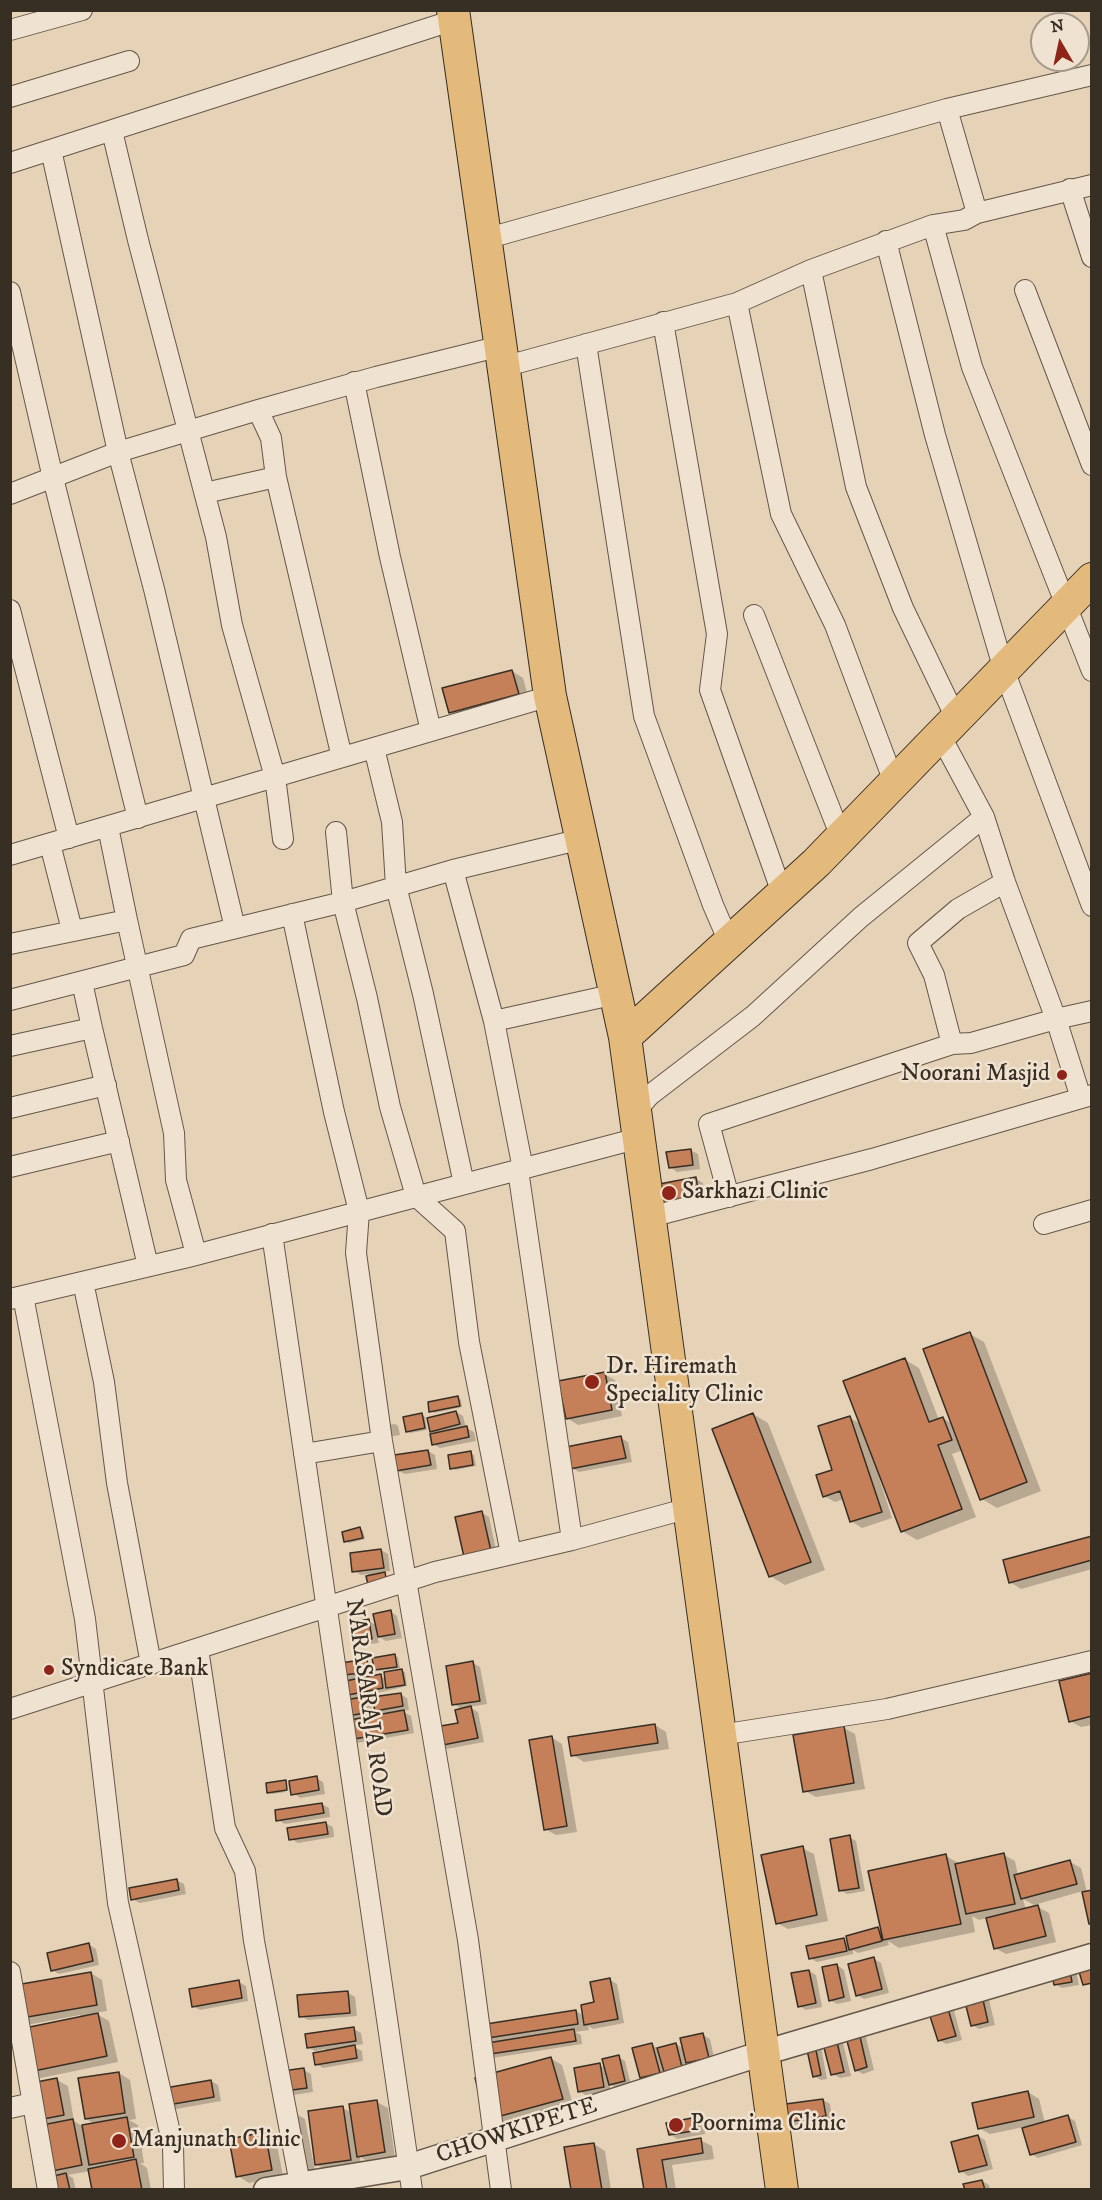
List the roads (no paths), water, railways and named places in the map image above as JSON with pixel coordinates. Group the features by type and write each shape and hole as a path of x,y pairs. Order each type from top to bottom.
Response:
{"main road":[{"path":"453,15 550,696 625,1037 782,2190"},
{"path":"625,1037 841,837 1092,579"}],"street":[{"path":"10,30 69,12"},
{"path":"10,163 112,131 453,15"},
{"path":"10,97 129,61"},
{"path":"485,239 947,110 1092,75"},
{"path":"947,110 977,213"},
{"path":"112,131 216,537 232,625 275,777 282,839"},
{"path":"51,150 118,453 205,798 235,928"},
{"path":"10,494 118,453 354,382 586,344 737,303 811,270 933,225 964,220 977,213 1092,185"},
{"path":"1070,189 1092,257"},
{"path":"933,225 972,367 1092,671"},
{"path":"886,241 935,435 1004,670 1092,906"},
{"path":"650,1217 872,1159 1086,1097 1005,882 984,817 856,487 811,270"},
{"path":"1025,290 1092,465"},
{"path":"10,291 53,478 138,818"},
{"path":"737,303 781,514 835,625 894,782"},
{"path":"663,322 717,634 710,690 782,893"},
{"path":"586,344 644,716 713,905 729,942"},
{"path":"354,382 390,557 431,731"},
{"path":"258,410 271,438 276,477 340,749 339,758"},
{"path":"205,493 276,477"},
{"path":"10,610 59,841 72,930"},
{"path":"754,615 841,837"},
{"path":"10,855 550,696"},
{"path":"374,748 392,822 396,886 423,994 464,1184"},
{"path":"174,2190 173,2146 118,1903 85,1619 17,1298 520,1170 637,1125 650,1095 753,1016 861,917 984,817"},
{"path":"108,827 174,1133 176,1180 196,1254"},
{"path":"336,832 343,902 367,998 390,1107 416,1196 455,1231 469,1342 511,1554"},
{"path":"10,1000 184,955 191,939 343,902 453,870 582,839"},
{"path":"453,870 494,1021 520,1170 572,1540"},
{"path":"952,1044 934,975 918,943 958,909 1005,882"},
{"path":"292,914 334,1112 359,1211 356,1253 382,1441 468,1940 501,2190"},
{"path":"10,944 127,920"},
{"path":"82,982 148,1266"},
{"path":"494,1021 616,994"},
{"path":"729,1197 710,1124 952,1044 971,1043 1092,1011"},
{"path":"10,1046 92,1028"},
{"path":"10,1108 106,1085"},
{"path":"10,1167 119,1141"},
{"path":"1044,1224 1092,1210"},
{"name":"NARASARAJA ROAD","path":"272,1234 410,2178"},
{"path":"83,1282 104,1382 117,1483 151,1664"},
{"path":"304,1454 382,1441"},
{"path":"10,1709 406,1581 689,1508"},
{"path":"198,1649 225,1828 245,1871 254,1941 300,2184"},
{"path":"720,1735 887,1709 1092,1661"},
{"name":"CHOWKIPETE","path":"266,2190 300,2184 410,2178 493,2139 763,2053 1092,1956"},
{"path":"10,1972 48,2190"},
{"path":"10,2108 32,2103"}],"place":[{"name":"Noorani Masjid","path":"1062,1075"},
{"name":"Sarkhazi Clinic","path":"669,1193"},
{"name":"Dr. Hiremath Speciality Clinic","path":"592,1382"},
{"name":"Syndicate Bank","path":"49,1670"},
{"name":"Poornima Clinic","path":"676,2125"},
{"name":"Manjunath Clinic","path":"119,2141"}]}
